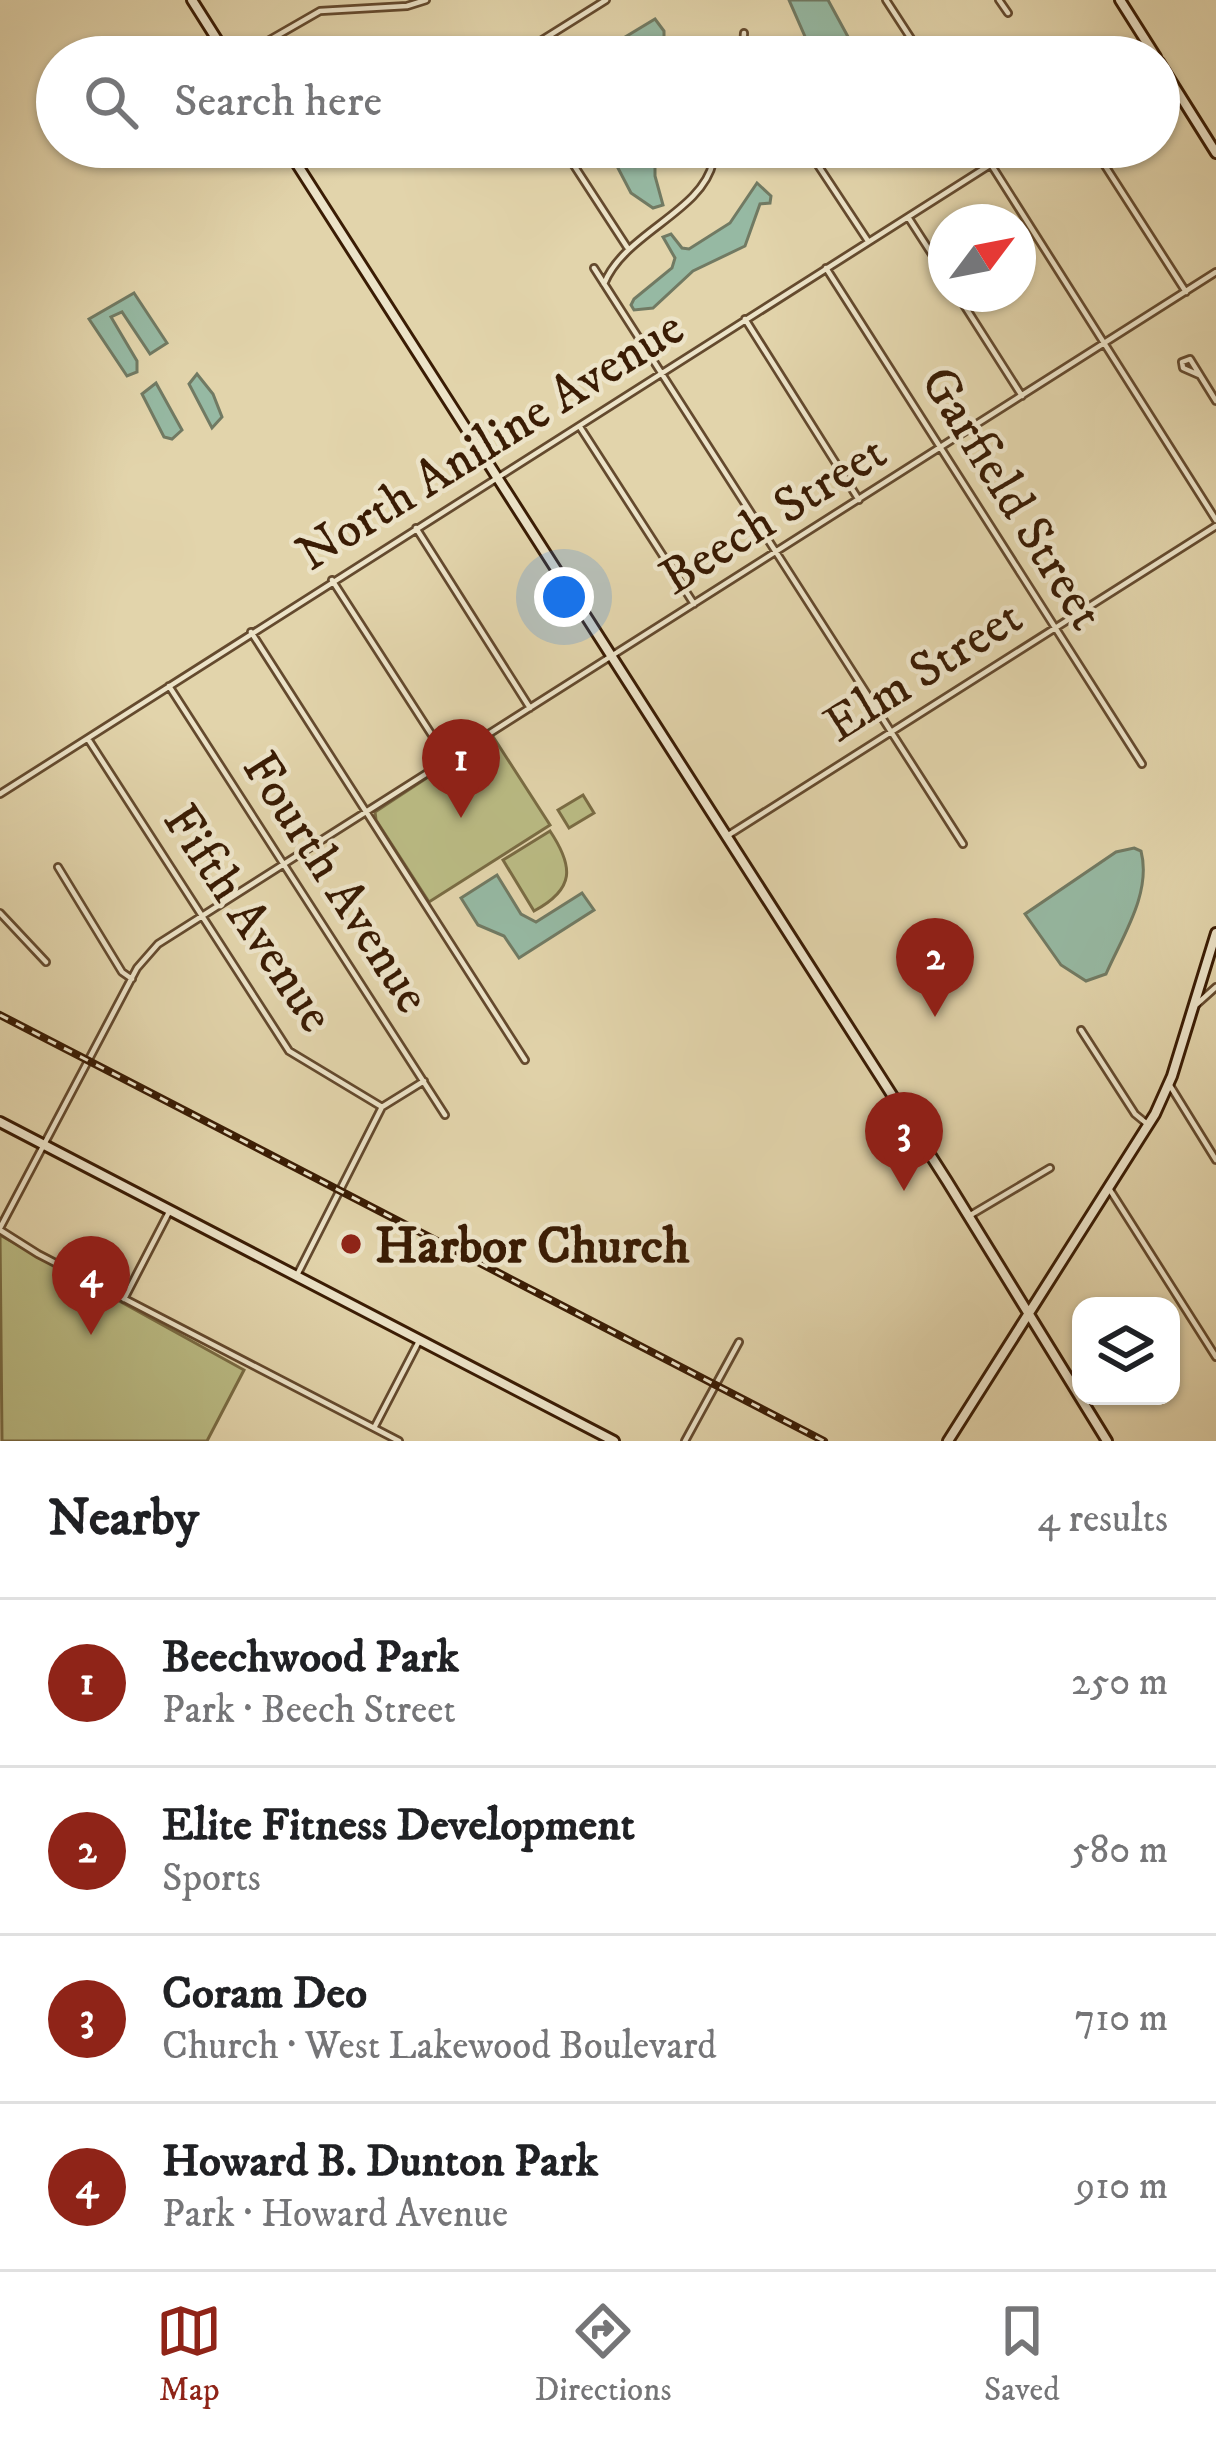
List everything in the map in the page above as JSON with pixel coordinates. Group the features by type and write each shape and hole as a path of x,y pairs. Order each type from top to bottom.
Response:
{"street":[{"path":"192,0 215,36"},
{"path":"274,36 320,11 407,6 426,0"},
{"path":"549,36 606,0"},
{"path":"886,0 909,36"},
{"path":"999,0 1008,13"},
{"path":"1120,0 1143,36"},
{"path":"1180,95 1216,153"},
{"path":"299,168 1030,1312 1107,1441"},
{"path":"576,168 627,248"},
{"path":"604,284 627,248 705,182 711,168"},
{"path":"820,168 868,242"},
{"name":"North Aniline Avenue","path":"0,794 985,168"},
{"path":"994,168 1216,523"},
{"path":"1107,168 1186,292"},
{"path":"908,217 928,248"},
{"name":"Garfield Street","path":"826,267 1142,764"},
{"path":"594,268 963,844"},
{"name":"Beech Street","path":"0,1229 132,979 158,944 1216,272"},
{"path":"968,312 1022,396"},
{"path":"745,319 859,500"},
{"path":"1199,375 1216,401"},
{"path":"579,426 694,604"},
{"name":"Elm Street","path":"727,836 1216,523"},
{"path":"416,528 530,708"},
{"path":"332,580 448,760"},
{"path":"251,632 525,1060"},
{"name":"Fourth Avenue","path":"170,686 446,1115"},
{"name":"Fifth Avenue","path":"87,737 289,1051 382,1106"},
{"path":"58,867 122,972 132,979"},
{"path":"0,913 46,962"},
{"path":"948,1441 1149,1124 1169,1084 1216,935"},
{"path":"1204,972 1216,961"},
{"path":"1193,1009 1216,987"},
{"path":"1081,1030 1135,1114 1149,1124"},
{"path":"296,1277 382,1106 424,1081"},
{"path":"1169,1084 1216,1160"},
{"path":"0,1123 614,1441"},
{"path":"969,1216 1050,1168"},
{"path":"1108,1187 1216,1357"},
{"path":"124,1299 169,1212"},
{"path":"0,1229 124,1299 399,1441"},
{"path":"374,1428 419,1340"},
{"path":"685,1441 740,1342"}],"shaded area":[{"path":"789,0 828,0 848,36 805,36"},
{"path":"655,19 664,31 664,36 627,36"},
{"path":"618,168 655,168 663,205 653,208 631,193"},
{"path":"757,183 771,196 770,203 760,204 745,246 693,271 653,308 634,310 634,299 672,268 675,258 663,237 671,234 682,248 689,249 730,223"},
{"path":"134,293 167,343 150,354 122,312 111,317 137,361 137,372 127,376 89,319"},
{"path":"197,374 213,394 222,417 212,428 189,384"},
{"path":"156,383 182,430 172,439 164,437 142,394"},
{"path":"492,735 550,825 429,902 375,812"},
{"path":"583,795 594,813 569,828 558,810"},
{"path":"550,831 563,856 566,876 557,894 534,911 503,860"},
{"path":"1141,851 1143,867 1134,914 1106,974 1086,981 1061,965 1025,914 1116,852"},
{"path":"497,875 521,914 536,922 582,893 594,910 519,958 504,936 478,925 461,898"},
{"path":"0,1235 244,1370 207,1441 2,1441"}],"railway":[{"path":"0,1015 824,1441"}],"place":[{"name":"Beechwood Park","path":"461,818"},
{"name":"Elite Fitness Development","path":"935,1017"},
{"name":"Coram Deo","path":"904,1191"},
{"name":"Harbor Church","path":"351,1244"},
{"name":"Howard B. Dunton Park","path":"91,1335"}]}
